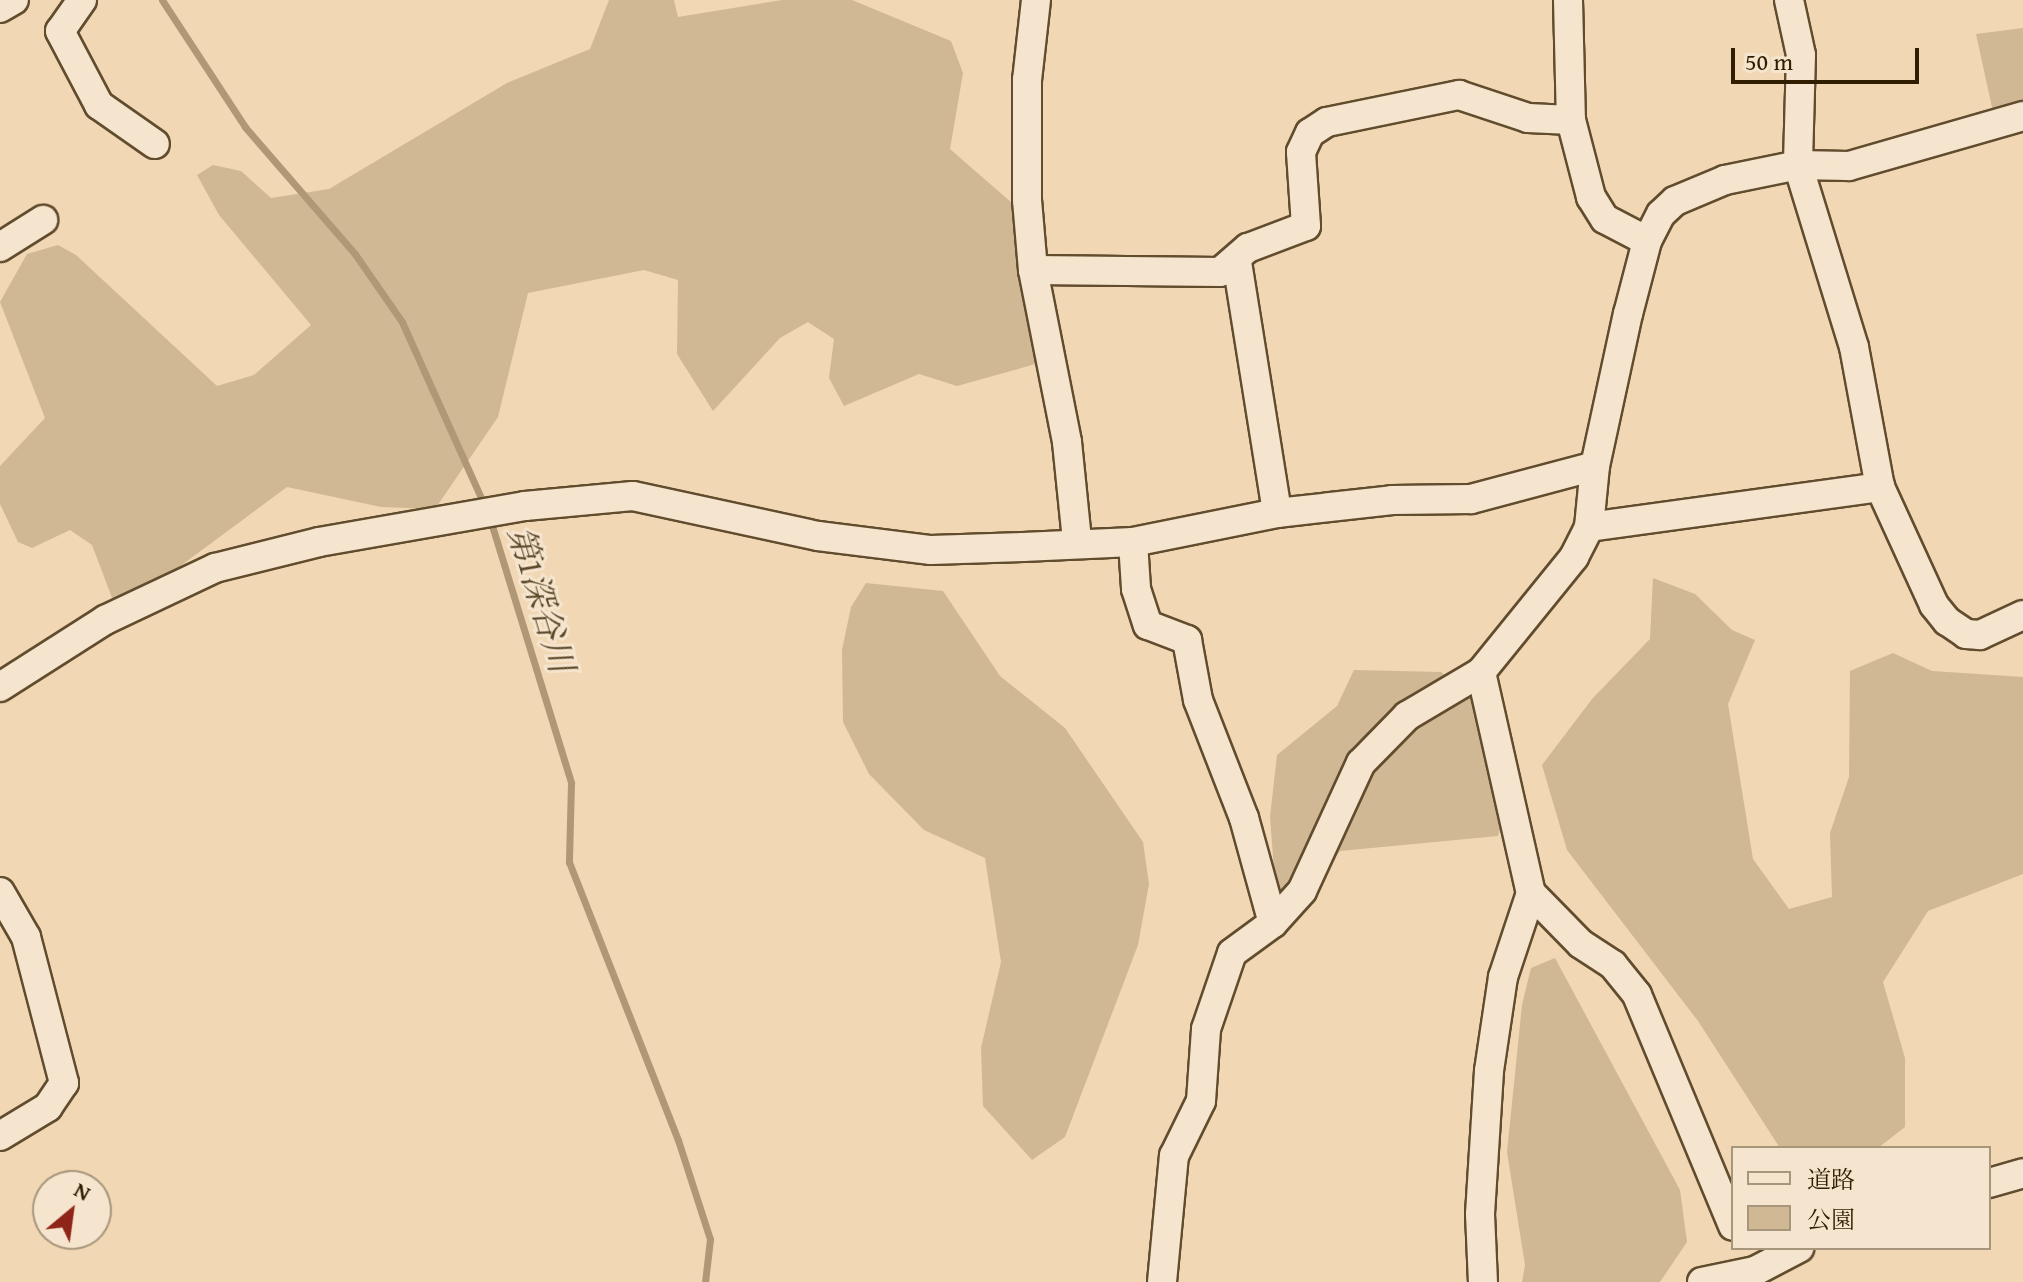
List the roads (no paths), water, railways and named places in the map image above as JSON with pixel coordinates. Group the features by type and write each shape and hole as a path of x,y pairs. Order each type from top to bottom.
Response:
{"street":[{"path":"0,8 14,0"},
{"path":"82,0 60,31 99,105 155,144"},
{"path":"1036,0 1027,80 1033,270 1067,442 1077,541"},
{"path":"1568,0 1571,120 1591,197 1605,219 1647,241"},
{"path":"1789,0 1801,55 1798,165 1854,347 1880,487 1934,605 1947,621 1966,634 1980,635 2023,615"},
{"path":"1033,270 1220,272 1237,262 1248,248 1306,226 1301,152 1310,133 1327,122 1459,95 1528,118 1571,120"},
{"path":"1162,1282 1174,1156 1201,1101 1206,1029 1232,953 1273,923 1302,891 1361,763 1407,716 1481,672 1574,557 1589,527 1595,466 1647,241 1661,214 1675,201 1725,180 1798,165 1849,166 2023,116"},
{"path":"0,247 43,220"},
{"path":"1237,262 1277,513"},
{"path":"0,687 105,620 215,568 459,516 525,506 633,496 818,536 931,550 1077,541 1133,542 1277,513 1392,500 1471,499 1595,466"},
{"path":"1589,527 1880,487"},
{"path":"1133,542 1136,589 1148,625 1187,640 1198,700 1244,818 1273,923"},
{"path":"1481,672 1531,893 1503,977 1489,1071 1480,1214 1483,1282"},
{"path":"0,892 26,937 64,1083 48,1107 0,1136"},
{"path":"1531,893 1581,944 1613,965 1637,995 1731,1221"},
{"path":"1991,1182 2023,1173"},
{"path":"1702,1282 1753,1267 1794,1250"}],"waterway":[{"name":"第1深谷川","path":"162,0 245,127 355,254 402,322 485,507"},
{"name":"第1深谷川","path":"490,519 571,783 569,862 678,1140 710,1239 705,1282"}]}
